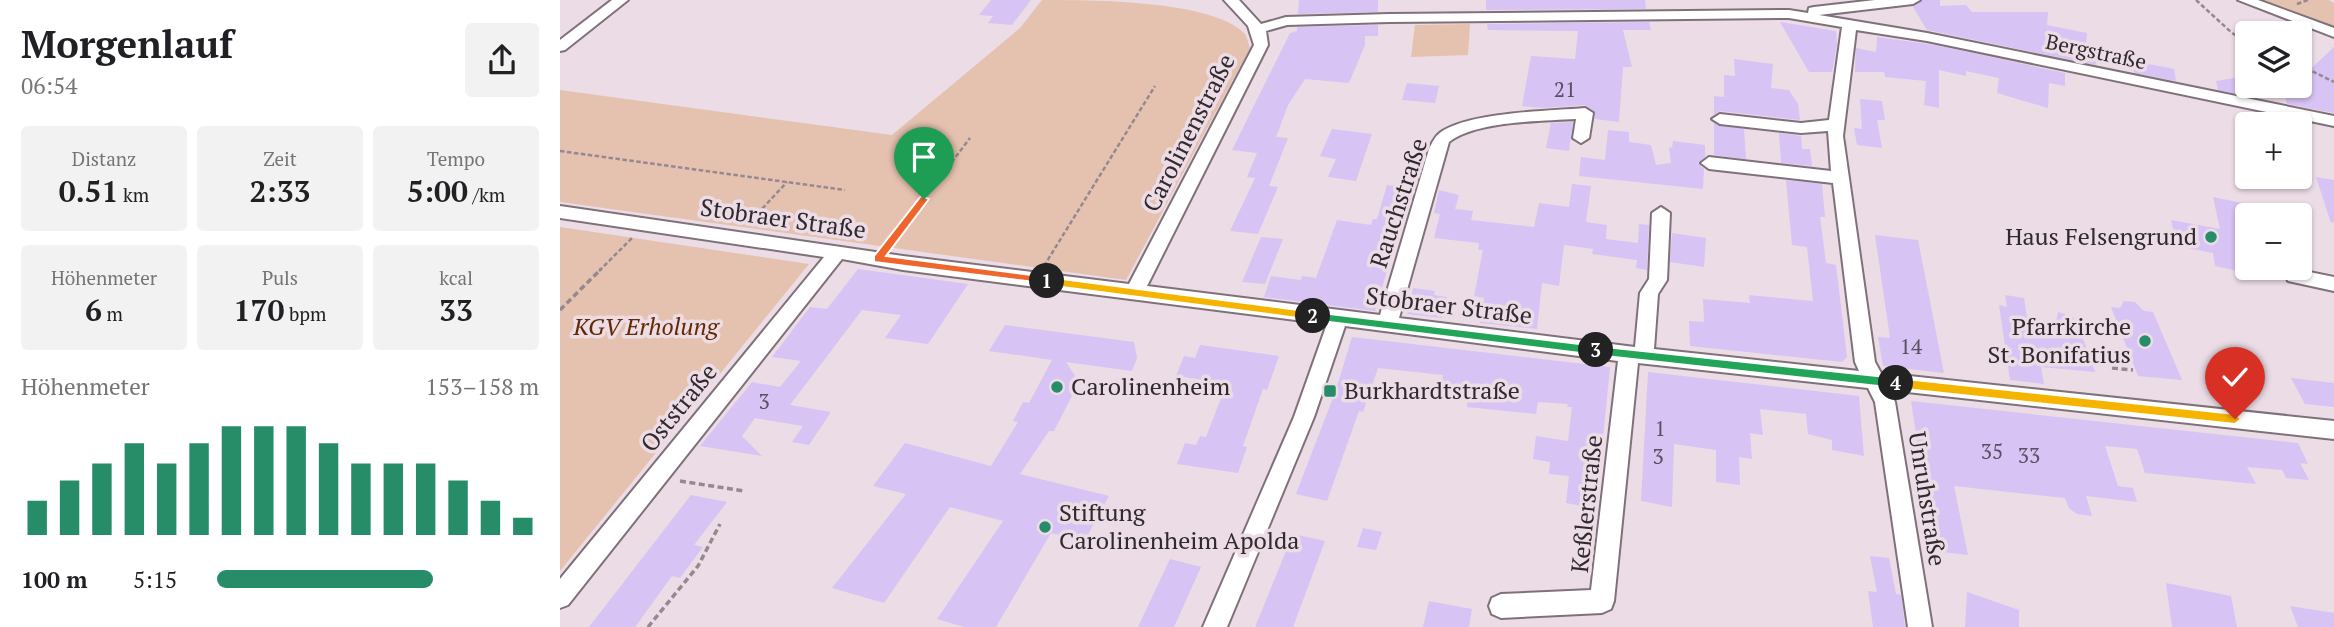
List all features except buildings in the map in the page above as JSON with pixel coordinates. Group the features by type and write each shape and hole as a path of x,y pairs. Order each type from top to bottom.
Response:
{"street":[{"path":"560,47 621,0"},
{"path":"1231,0 1258,29 1286,21 1389,18 1789,14 1913,0"},
{"path":"2245,0 2334,33"},
{"name":"Bergstraße","path":"1789,14 1927,37 2334,121"},
{"name":"Unruhstraße","path":"1850,24 1836,125 1841,178 1865,362 1885,402 1920,627"},
{"name":"Carolinenstraße","path":"1134,293 1255,61 1262,36 1258,29"},
{"name":"Rauchstraße","path":"1387,325 1437,149 1444,137 1457,130 1541,116 1585,113 1581,138"},
{"path":"1720,119 1801,128 1836,125"},
{"path":"1709,163 1841,178"},
{"name":"Stobraer Straße","path":"560,212 878,259 1338,319 1637,355 2334,430"},
{"path":"1637,355 1649,293 1658,280 1661,213"},
{"name":"Oststraße","path":"560,597 838,252"},
{"path":"2312,279 2334,284"},
{"path":"1215,627 1304,417 1338,319"},
{"name":"Keßlerstraße","path":"1500,606 1602,601 1637,355"}],"path":[{"path":"2196,0 2235,35"},
{"path":"2312,71 2334,82"},
{"path":"1035,279 1155,86"},
{"path":"878,259 970,138"},
{"path":"560,151 845,190"},
{"path":"735,238 787,182"},
{"path":"560,310 634,237"},
{"path":"2112,368 2133,370"},
{"path":"680,481 744,491"},
{"path":"648,627 668,599 702,563 720,524"}],"green space":[{"path":"1042,0 1149,4 1205,14 1228,22 1244,33 1250,48 1126,280 560,202 560,90 892,135 1020,28"},
{"path":"2259,0 2329,0 2334,3 2334,29"},
{"path":"1470,24 1468,55 1411,57 1415,25"},
{"name":"KGV Erholung","path":"560,227 809,264 560,571"}],"place":[{"name":"Haus Felsengrund","path":"2211,237"},
{"name":"Pfarrkirche St. Bonifatius","path":"2145,341"},
{"name":"Carolinenheim","path":"1057,387"},
{"name":"Burkhardtstraße","path":"1330,391"},
{"name":"Stiftung Carolinenheim Apolda","path":"1045,527"}],"route":[{"path":"924,199 878,259 1629,354 2235,419"}]}
